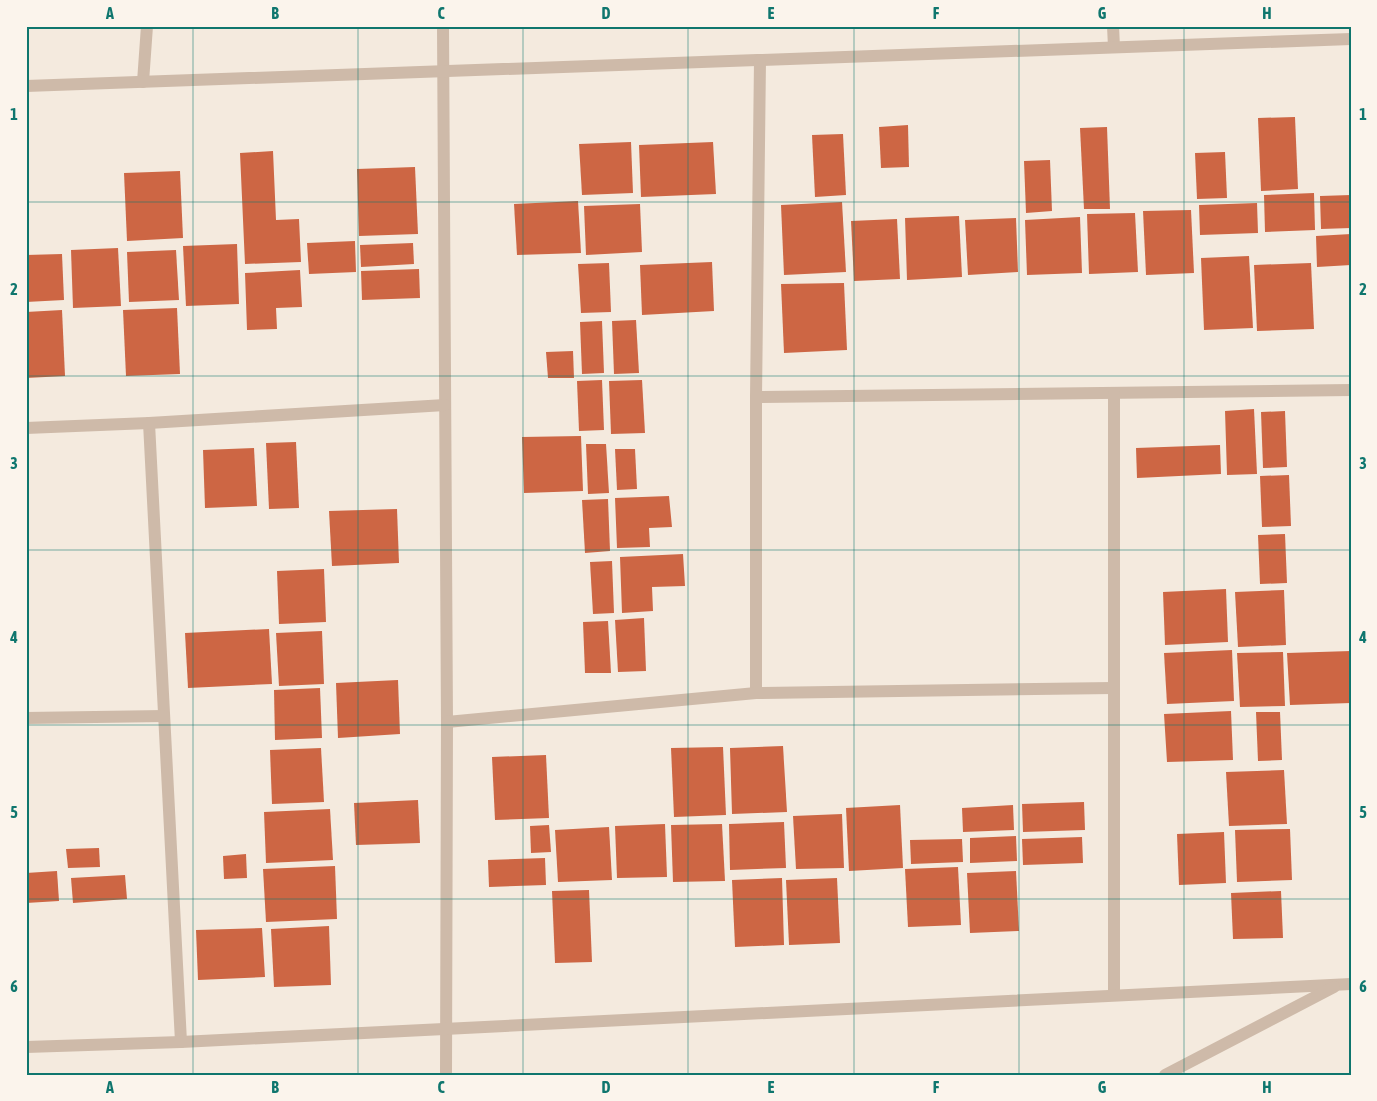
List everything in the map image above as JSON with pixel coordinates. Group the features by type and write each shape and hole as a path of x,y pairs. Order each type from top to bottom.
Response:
{"street":[{"path":"143,82 147,26"},
{"path":"443,26 447,722 446,1075"},
{"path":"1113,26 1114,47"},
{"path":"26,86 1351,39"},
{"path":"756,693 756,397 760,60"},
{"path":"756,397 1351,390"},
{"path":"1114,394 1114,995"},
{"path":"26,428 149,423 445,405"},
{"path":"149,423 181,1042"},
{"path":"447,722 756,693 1114,688"},
{"path":"26,718 164,716"},
{"path":"26,1047 181,1042 1345,984"},
{"path":"1165,1075 1345,984"}],"building":[{"path":"1295,117 1298,189 1261,191 1258,118"},
{"path":"908,125 909,167 881,168 879,127"},
{"path":"1107,127 1110,209 1084,209 1080,128"},
{"path":"843,134 846,195 815,197 812,135"},
{"path":"631,142 633,193 582,195 579,144"},
{"path":"713,142 716,194 641,197 639,145"},
{"path":"273,151 276,220 299,219 301,262 245,264 240,153"},
{"path":"1225,152 1227,198 1197,199 1195,153"},
{"path":"1050,160 1052,211 1026,213 1024,161"},
{"path":"415,167 418,234 359,236 357,169"},
{"path":"180,171 183,238 127,241 124,173"},
{"path":"1314,193 1315,230 1265,232 1264,195"},
{"path":"1351,195 1351,228 1321,229 1320,196"},
{"path":"578,201 581,253 517,255 514,204"},
{"path":"842,202 846,272 784,275 781,205"},
{"path":"1257,203 1258,233 1200,235 1199,205"},
{"path":"640,204 642,252 586,255 584,206"},
{"path":"1191,210 1194,273 1146,275 1143,211"},
{"path":"1135,213 1138,272 1089,274 1087,214"},
{"path":"959,216 962,277 907,280 905,218"},
{"path":"1080,217 1082,273 1027,275 1025,220"},
{"path":"1016,218 1018,272 968,275 965,220"},
{"path":"897,219 900,279 854,281 851,221"},
{"path":"1351,234 1351,265 1317,267 1316,236"},
{"path":"355,241 356,272 309,274 307,243"},
{"path":"413,243 414,264 361,267 360,245"},
{"path":"237,244 239,304 186,306 183,246"},
{"path":"118,248 121,306 73,308 71,250"},
{"path":"176,250 179,300 129,302 127,252"},
{"path":"62,254 64,300 26,302 26,255"},
{"path":"1249,256 1253,328 1204,330 1201,258"},
{"path":"712,262 714,311 642,315 640,265"},
{"path":"609,263 611,312 581,313 578,264"},
{"path":"1311,263 1314,329 1257,331 1254,265"},
{"path":"419,269 420,298 362,300 361,271"},
{"path":"300,270 302,307 276,308 277,329 247,330 245,273"},
{"path":"844,283 847,350 784,353 781,284"},
{"path":"177,308 180,374 126,376 123,310"},
{"path":"62,310 65,376 26,378 26,312"},
{"path":"636,320 639,373 614,374 612,321"},
{"path":"602,321 604,373 582,374 580,322"},
{"path":"573,351 574,378 548,378 546,352"},
{"path":"602,380 604,430 579,431 577,381"},
{"path":"642,380 645,433 611,434 609,381"},
{"path":"1254,409 1257,474 1227,475 1225,411"},
{"path":"1285,411 1287,467 1263,468 1261,412"},
{"path":"581,436 583,491 524,493 522,437"},
{"path":"296,442 299,508 269,509 266,443"},
{"path":"586,444 606,444 609,493 588,494"},
{"path":"1220,445 1221,474 1137,478 1136,448"},
{"path":"254,448 257,506 205,508 203,450"},
{"path":"615,449 635,449 637,489 617,490"},
{"path":"1289,475 1291,526 1262,527 1260,476"},
{"path":"669,496 672,527 649,528 650,547 617,548 615,498"},
{"path":"608,499 610,551 585,553 582,500"},
{"path":"397,509 399,563 332,566 329,511"},
{"path":"1285,534 1287,583 1260,584 1258,535"},
{"path":"683,554 685,586 652,587 653,611 622,613 620,557"},
{"path":"612,561 614,613 593,614 590,562"},
{"path":"324,569 326,622 279,624 277,571"},
{"path":"1226,589 1228,642 1165,645 1163,592"},
{"path":"1284,590 1286,645 1238,647 1235,592"},
{"path":"644,618 646,671 618,672 615,620"},
{"path":"608,621 611,673 585,673 583,622"},
{"path":"269,629 272,684 188,688 185,633"},
{"path":"322,631 324,684 279,686 276,633"},
{"path":"1232,650 1234,701 1167,704 1164,653"},
{"path":"1351,651 1351,703 1290,705 1287,653"},
{"path":"1283,652 1285,706 1240,707 1237,653"},
{"path":"398,680 400,734 338,738 336,683"},
{"path":"320,688 322,738 275,740 274,690"},
{"path":"1231,711 1233,760 1167,762 1164,714"},
{"path":"1256,712 1280,712 1282,760 1258,761"},
{"path":"783,746 787,812 732,814 730,748"},
{"path":"723,747 726,815 674,817 671,748"},
{"path":"321,748 324,802 272,804 270,750"},
{"path":"546,755 549,818 495,820 492,757"},
{"path":"1284,770 1287,824 1229,826 1226,772"},
{"path":"418,800 420,843 356,845 354,803"},
{"path":"1084,802 1085,830 1023,832 1022,804"},
{"path":"900,805 903,868 849,871 846,808"},
{"path":"1013,805 1014,830 963,832 962,808"},
{"path":"330,809 333,860 266,863 264,812"},
{"path":"842,814 844,868 796,869 793,816"},
{"path":"784,822 786,868 730,870 729,824"},
{"path":"665,824 667,877 617,878 615,826"},
{"path":"722,824 725,881 673,882 671,825"},
{"path":"549,825 551,852 531,853 530,826"},
{"path":"609,827 612,880 558,882 555,830"},
{"path":"1290,829 1292,880 1237,882 1235,830"},
{"path":"1224,832 1226,883 1179,885 1177,834"},
{"path":"1016,836 1017,861 970,863 970,838"},
{"path":"1082,837 1083,863 1023,865 1022,839"},
{"path":"962,839 963,862 911,864 910,840"},
{"path":"99,848 100,867 68,868 66,849"},
{"path":"246,854 247,878 224,879 223,856"},
{"path":"545,858 546,885 489,887 488,860"},
{"path":"335,866 337,919 266,922 263,869"},
{"path":"958,867 961,925 908,927 905,869"},
{"path":"57,871 59,901 26,903 26,873"},
{"path":"1016,871 1019,931 970,933 967,873"},
{"path":"125,875 127,899 73,903 71,878"},
{"path":"782,878 784,945 735,947 732,880"},
{"path":"837,878 840,943 789,945 786,880"},
{"path":"589,890 592,962 555,963 552,891"},
{"path":"1281,891 1283,938 1233,939 1231,893"},
{"path":"329,926 331,985 274,987 271,929"},
{"path":"262,928 265,977 198,980 196,930"}]}
